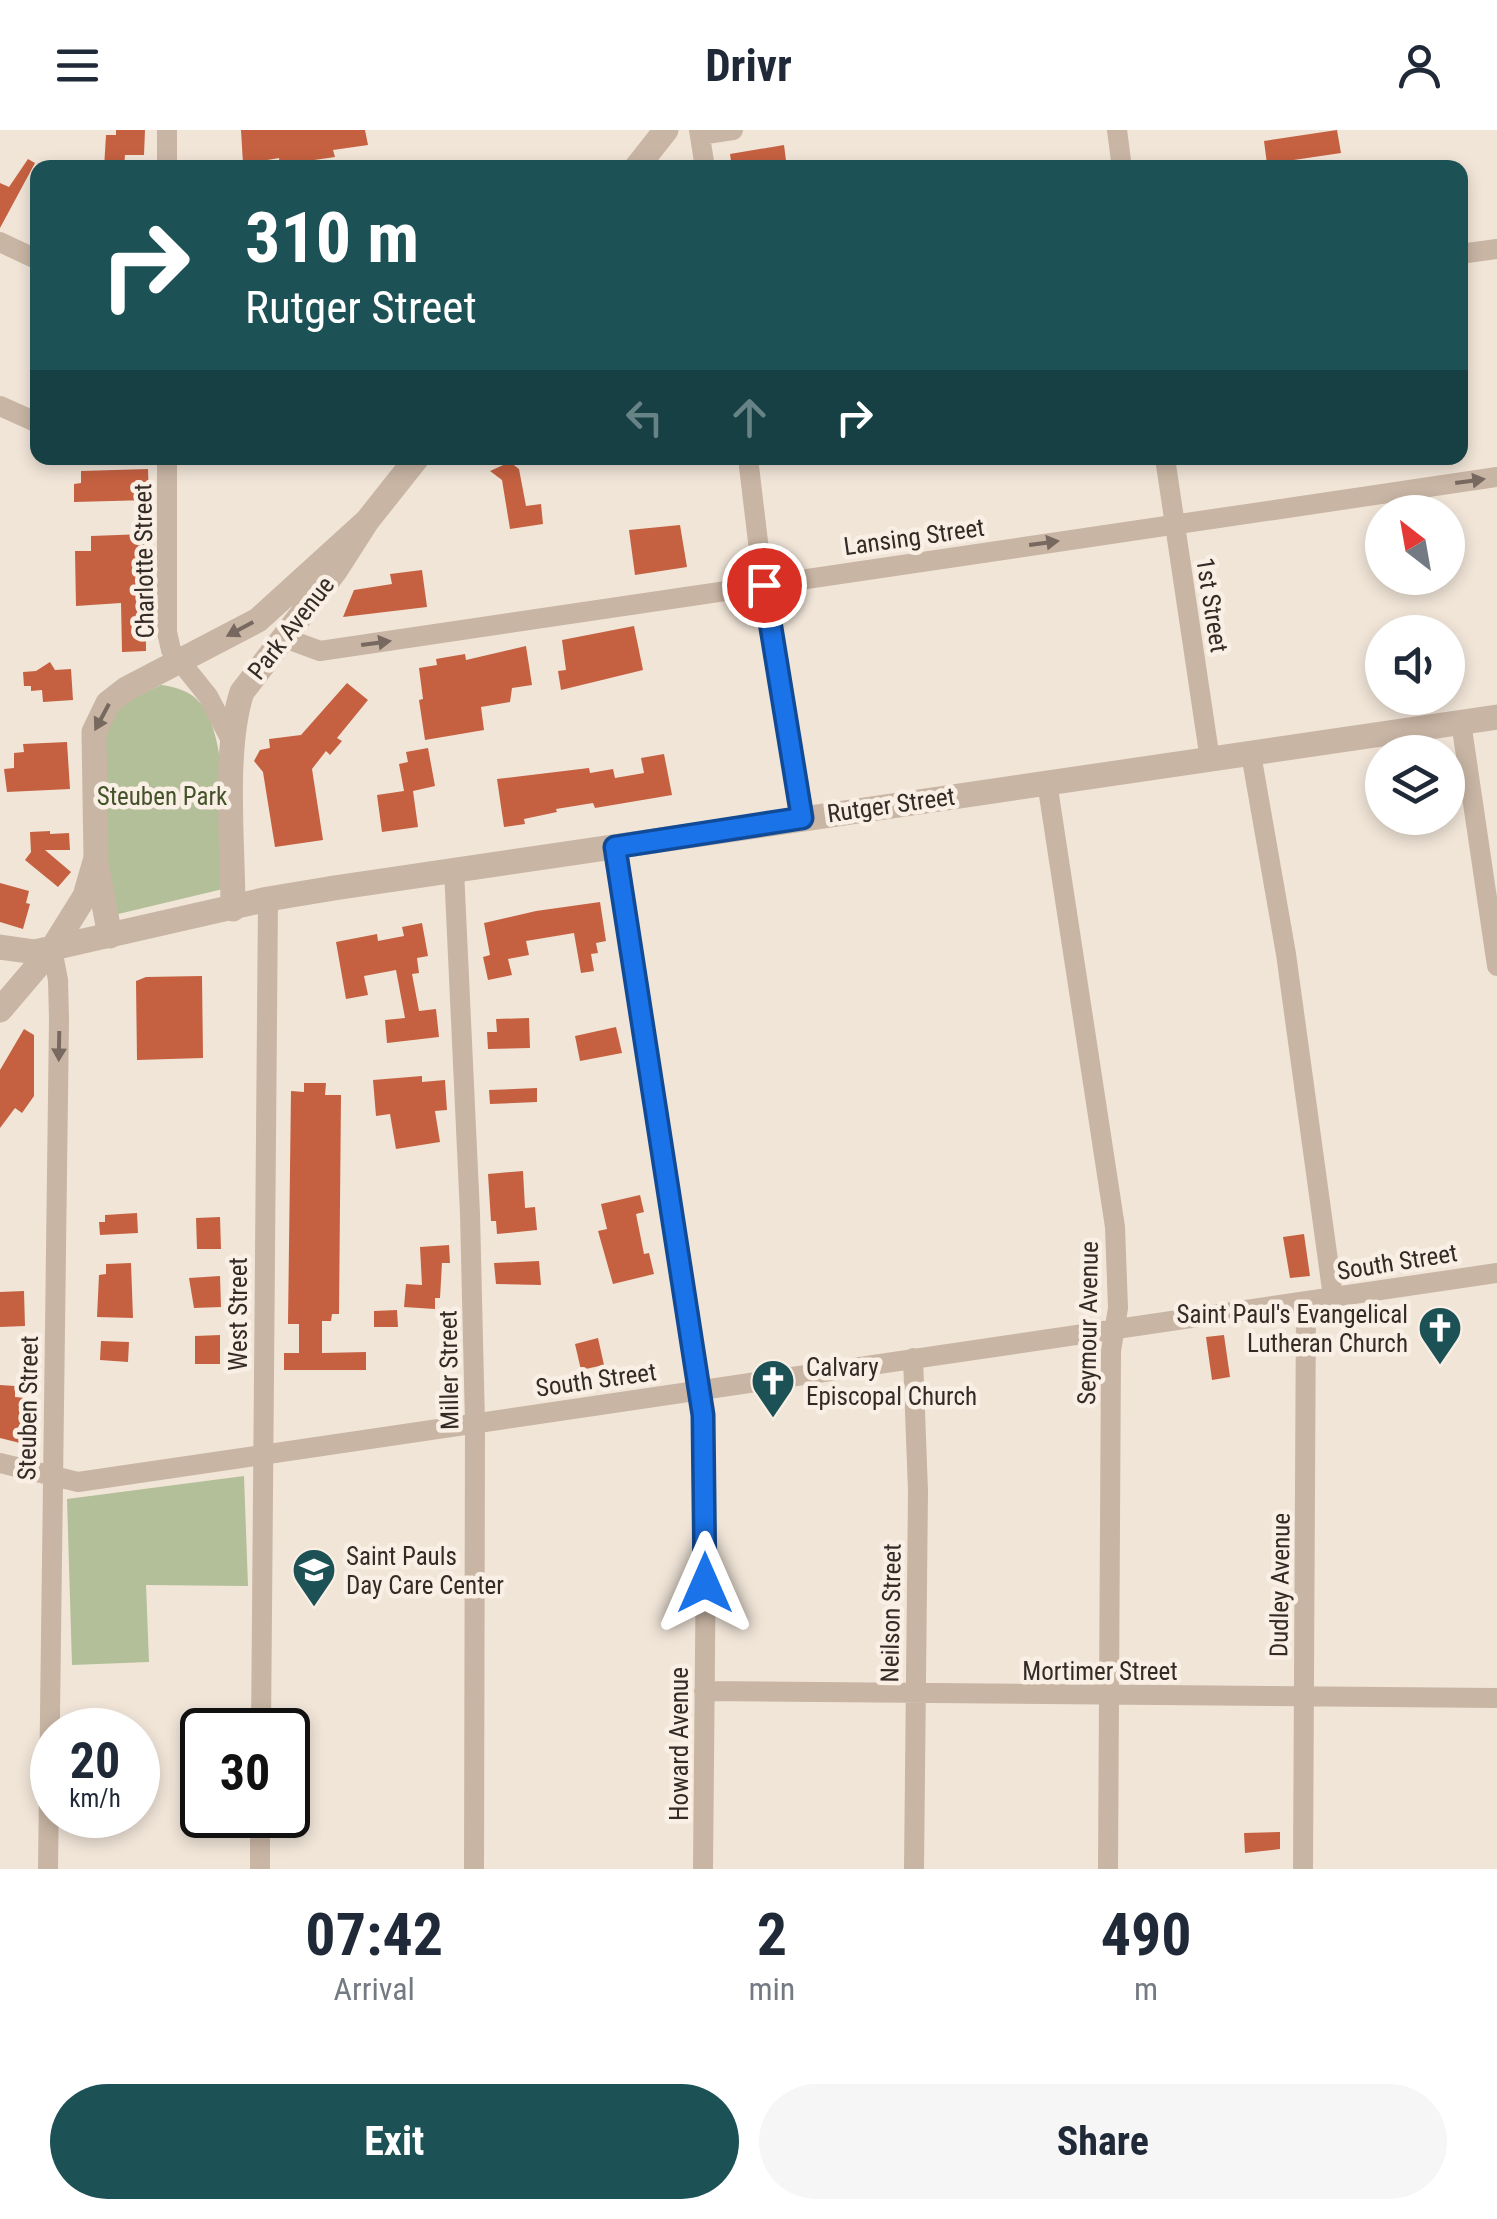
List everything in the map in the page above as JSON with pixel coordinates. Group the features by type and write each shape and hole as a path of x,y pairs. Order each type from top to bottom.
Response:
{"street":[{"path":"167,130 168,160"},
{"path":"642,160 666,130"},
{"path":"704,160 699,132 733,130"},
{"path":"1117,130 1121,160"},
{"path":"0,242 30,256"},
{"path":"1468,253 1497,248"},
{"path":"0,406 30,419"},
{"name":"Charlotte Street","path":"167,465 167,632 179,662"},
{"name":"Park Avenue","path":"232,742 234,714 242,692 411,465"},
{"path":"749,465 802,818"},
{"name":"1st Street","path":"1165,465 1210,760"},
{"name":"Lansing Street","path":"282,637 320,651 1497,477"},
{"name":"Park Avenue","path":"179,662 258,620 367,521"},
{"path":"110,936 96,858 97,720 108,704 126,690 179,662 208,696 232,742 233,908"},
{"name":"Rutger Street","path":"0,947 34,952 268,899 1497,717"},
{"path":"1460,722 1497,966"},
{"path":"1251,754 1286,954 1333,1297"},
{"name":"Seymour Avenue","path":"1047,782 1115,1227 1118,1308 1114,1328 1108,1869"},
{"name":"Howard Avenue","path":"615,847 703,1415 703,1869"},
{"path":"0,1010 52,949 86,896 96,858"},
{"name":"Miller Street","path":"454,870 476,1423 474,1869"},
{"name":"West Street","path":"260,1708 268,899"},
{"name":"Steuben Street","path":"48,1869 59,1020 52,949"},
{"name":"South Street","path":"0,1463 78,1482 1497,1272"},
{"name":"Dudley Avenue","path":"1303,1869 1306,1301"},
{"name":"Neilson Street","path":"912,1358 918,1490 914,1869"},
{"name":"Mortimer Street","path":"704,1691 1497,1698"},
{"path":"260,1838 260,1869"}],"green space":[{"name":"Steuben Park","path":"161,685 193,696 211,721 223,793 223,889 114,915 105,875 104,738 119,705"},
{"path":"244,1476 248,1586 146,1585 149,1662 72,1665 67,1499"}],"building":[{"path":"116,130 145,130 144,155 104,160 106,135 116,135"},
{"path":"241,130 365,130 368,145 333,150 335,157 314,160 243,160"},
{"path":"1337,130 1341,153 1266,160 1264,141"},
{"path":"784,145 786,160 731,160 730,154"},
{"path":"30,160 30,172 0,228 0,183 9,187"},
{"path":"503,465 519,469 526,506 541,504 543,524 510,529 502,480 490,471"},
{"path":"148,469 149,500 74,502 74,484 81,483 81,471"},
{"path":"680,525 687,567 635,575 629,530"},
{"path":"145,534 146,651 122,652 121,603 76,606 75,551 91,551 91,536"},
{"path":"422,570 427,607 343,617 354,590 392,584 390,574"},
{"path":"634,626 643,670 561,690 558,671 566,670 562,640"},
{"path":"526,646 532,685 512,688 510,702 481,707 484,730 425,740 419,668 437,665 436,659 465,654 466,660"},
{"path":"50,662 55,670 71,669 73,700 43,702 42,690 31,691 31,686 24,686 23,672 36,671"},
{"path":"347,683 368,700 337,738 342,741 330,755 326,751 312,769 323,840 275,847 263,772 254,761 260,750 270,748 269,739 301,735"},
{"path":"67,742 70,789 7,792 4,769 14,768 14,753 24,752 23,744"},
{"path":"428,748 435,786 413,791 418,827 382,832 377,795 404,791 399,764 408,762 406,752"},
{"path":"664,754 672,795 595,808 593,803 556,809 557,812 524,819 525,824 504,827 497,779 589,768 590,773 613,769 615,778 644,773 641,758"},
{"path":"30,832 69,833 70,850 45,850 71,872 58,887 25,860 31,852"},
{"path":"0,883 29,891 26,903 30,904 23,929 0,922"},
{"path":"600,902 606,941 596,943 598,953 591,954 594,971 581,973 574,933 526,941 529,955 508,959 512,975 488,980 483,957 490,955 484,923"},
{"path":"422,923 428,956 417,958 419,973 412,974 419,1011 436,1009 439,1037 387,1043 385,1020 405,1018 396,970 364,976 368,995 346,999 336,942 377,934 378,941 404,936 402,927"},
{"path":"202,976 203,1058 137,1060 136,981 146,977"},
{"path":"529,1018 530,1048 488,1049 487,1032 497,1032 496,1019"},
{"path":"616,1027 622,1053 580,1061 575,1036"},
{"path":"24,1029 34,1035 34,1096 22,1113 15,1108 0,1128 0,1070"},
{"path":"422,1076 422,1082 445,1080 447,1110 435,1111 440,1142 396,1149 390,1114 376,1116 373,1080"},
{"path":"304,1083 326,1083 325,1095 341,1095 339,1314 332,1314 331,1321 322,1321 322,1353 366,1352 366,1370 284,1370 284,1353 299,1353 299,1324 288,1324 291,1091 304,1092"},
{"path":"537,1088 537,1102 490,1104 489,1090"},
{"path":"523,1171 525,1208 535,1207 537,1230 497,1234 496,1221 491,1221 488,1174"},
{"path":"640,1195 644,1212 636,1214 644,1254 649,1253 654,1274 613,1284 598,1231 607,1229 601,1204"},
{"path":"137,1213 138,1233 100,1235 99,1222 105,1222 105,1215"},
{"path":"220,1217 221,1249 197,1249 196,1218"},
{"path":"1304,1234 1310,1276 1290,1278 1283,1237"},
{"path":"449,1245 450,1263 442,1263 440,1298 435,1298 435,1309 404,1307 406,1284 422,1285 420,1247"},
{"path":"539,1261 541,1285 496,1284 494,1263"},
{"path":"131,1263 133,1318 97,1317 99,1275 106,1274 106,1264"},
{"path":"220,1276 221,1307 194,1308 189,1278"},
{"path":"24,1291 25,1326 0,1327 0,1292"},
{"path":"397,1310 398,1327 374,1327 374,1311"},
{"path":"220,1335 220,1364 195,1364 195,1336"},
{"path":"1224,1335 1230,1377 1212,1380 1206,1337"},
{"path":"598,1338 604,1365 581,1370 575,1344"},
{"path":"101,1341 129,1342 128,1362 100,1360"},
{"path":"0,1385 15,1386 15,1397 25,1398 26,1437 20,1443 0,1438"},
{"path":"1280,1832 1280,1849 1245,1853 1244,1833"}],"place":[{"name":"Saint Paul's Evangelical Lutheran Church","path":"1440,1366"},
{"name":"Calvary Episcopal Church","path":"773,1419"},
{"name":"Saint Pauls Day Care Center","path":"314,1608"}],"route":[{"path":"705,1583 703,1415 615,847 802,818 764,585"}]}
